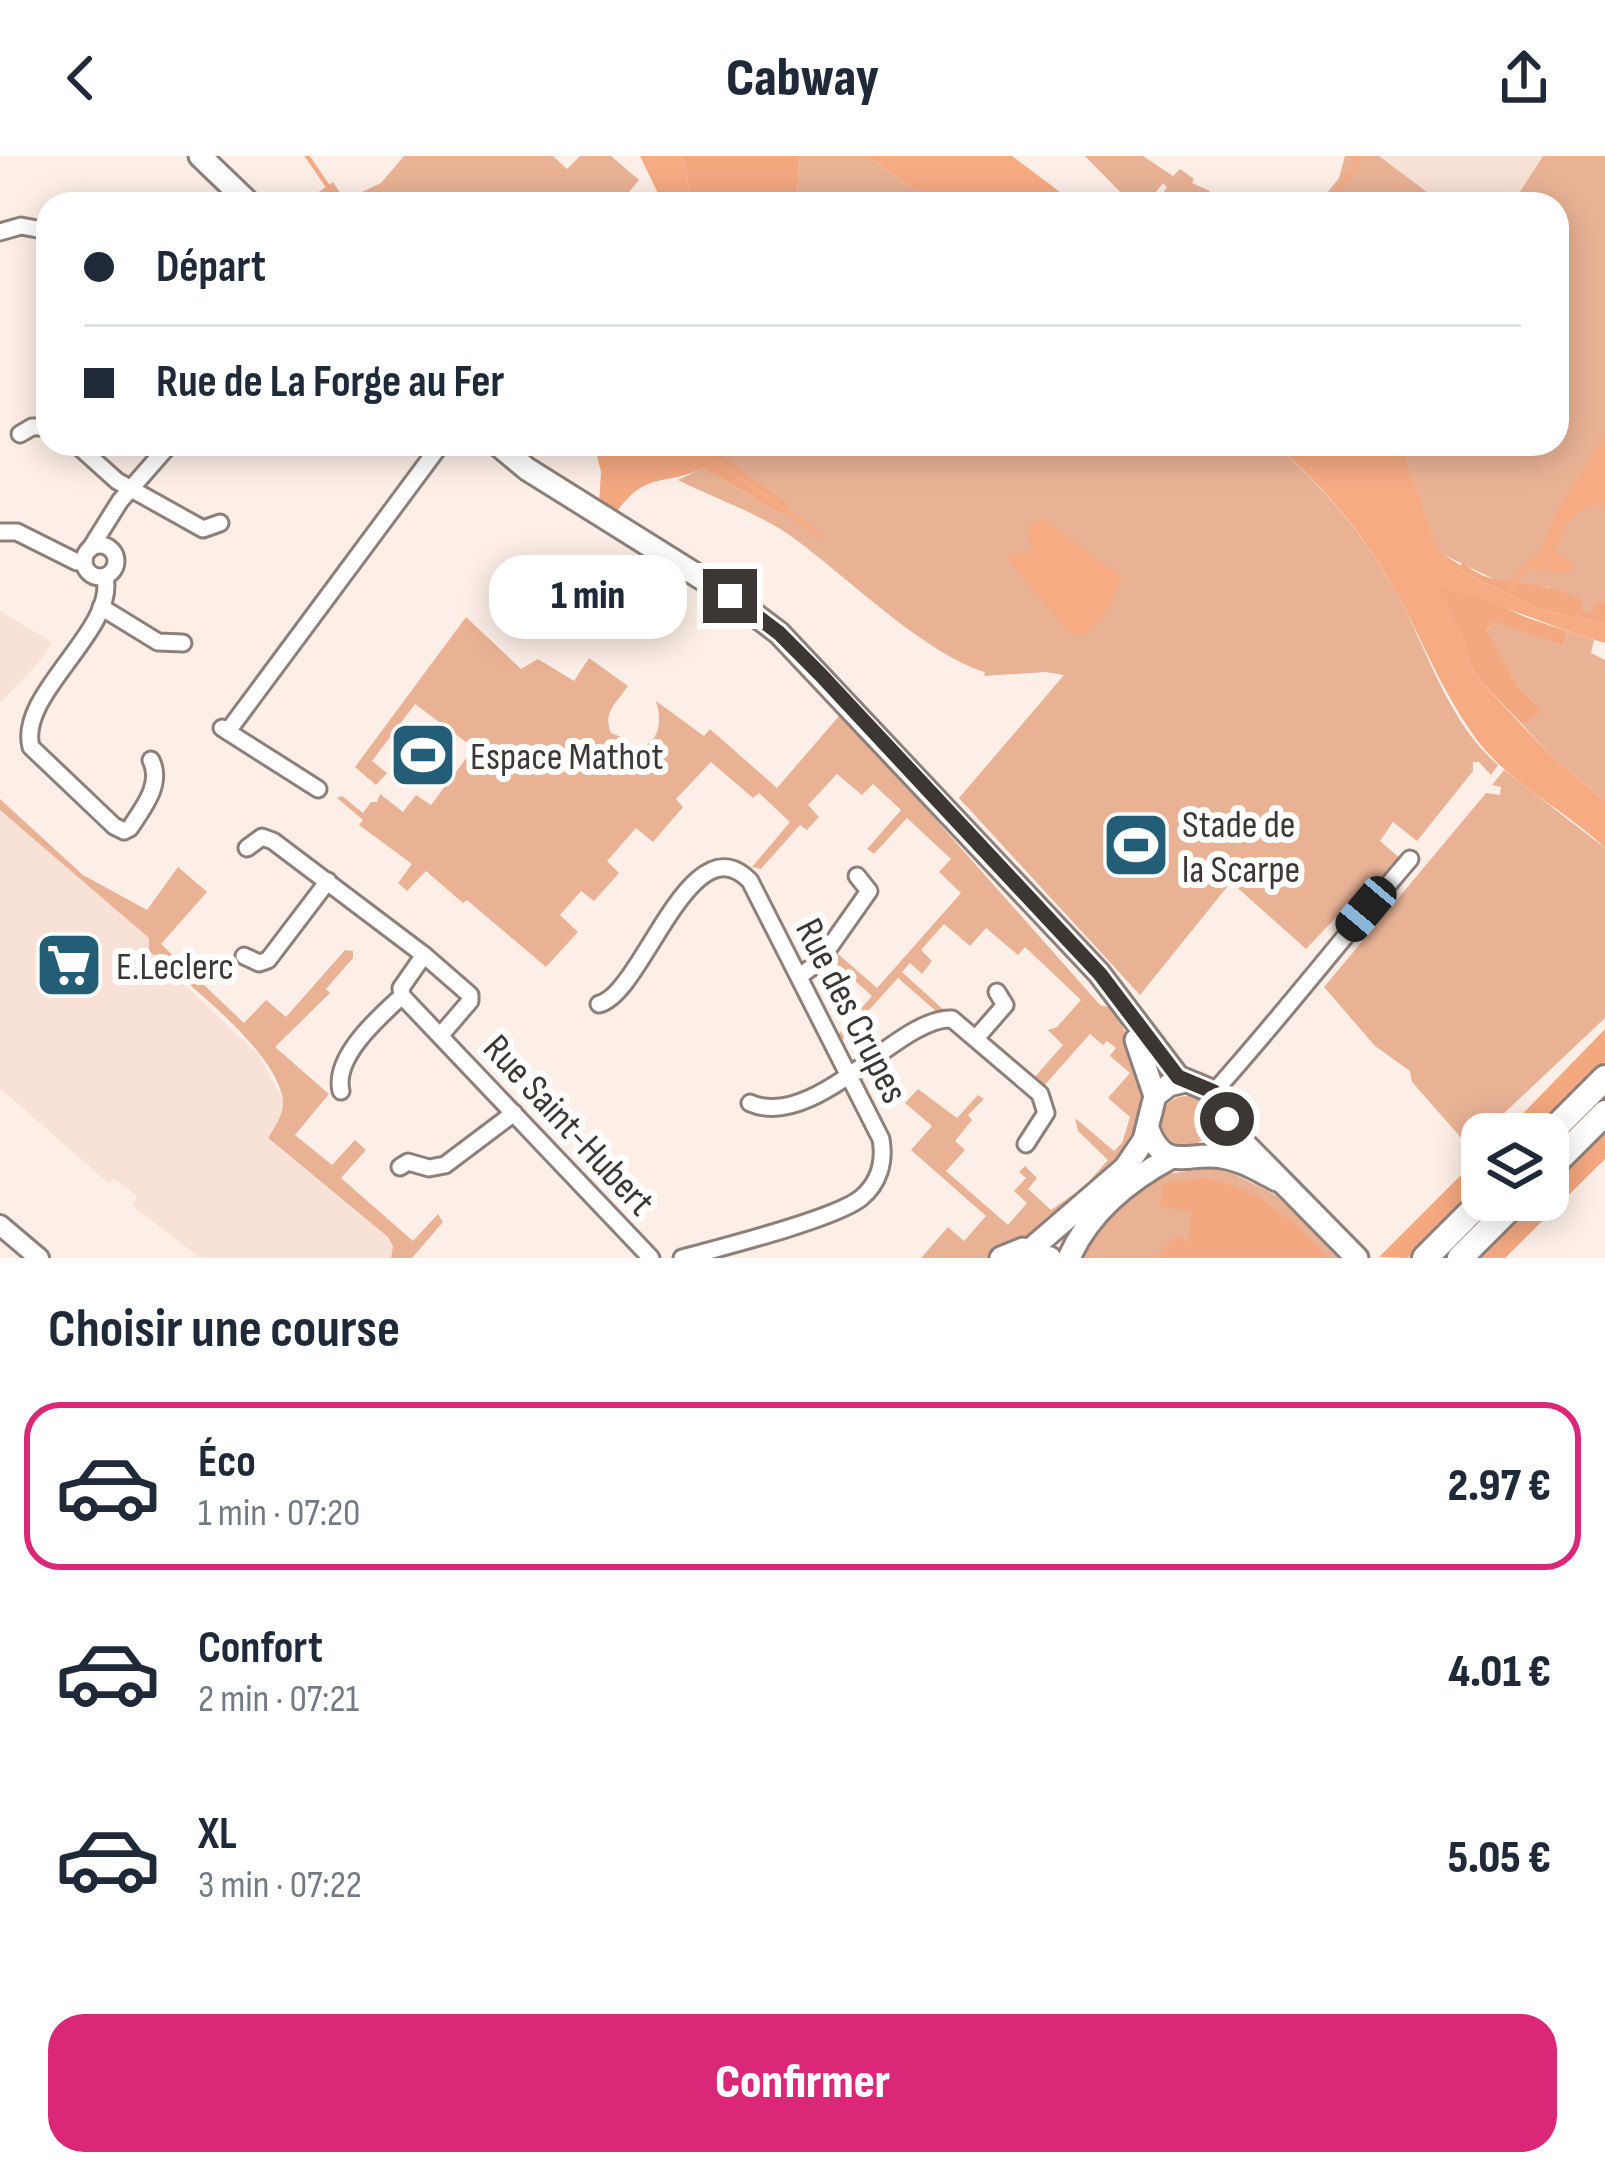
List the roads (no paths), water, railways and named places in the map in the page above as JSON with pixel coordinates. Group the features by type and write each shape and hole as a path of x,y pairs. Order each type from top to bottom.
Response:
{"highway":[{"path":"1569,1114 1605,1078"},
{"path":"1569,1149 1605,1113"},
{"path":"1426,1258 1463,1221"},
{"path":"1460,1258 1497,1221"}],"main road":[{"path":"200,156 238,192"},
{"path":"511,456 730,596 779,633 1121,998 1153,1047 1185,1081"},
{"path":"1069,944 1121,1010 1151,1074 1156,1096"},
{"path":"1000,1258 1040,1254 1125,1168 1148,1129 1149,1109 1156,1096 1168,1085 1185,1081 1214,1092 1232,1130 1358,1258"},
{"path":"1206,1156 1221,1140 1227,1119"},
{"path":"1148,1129 1159,1149 1172,1157 1235,1160 1288,1186"},
{"path":"1069,1258 1082,1230 1100,1208 1172,1157"}],"street":[{"path":"0,232 22,226 36,229"},
{"path":"20,434 36,427"},
{"path":"88,456 103,470 202,529 220,523"},
{"path":"104,577 90,574 87,555 160,456"},
{"path":"319,789 224,729 432,456"},
{"path":"104,577 115,568 110,518"},
{"path":"0,532 17,532 77,562 98,545 111,549"},
{"path":"104,577 107,590 100,607 27,734 31,746 124,831 154,786 156,770 151,760"},
{"path":"100,607 158,642 183,643"},
{"name":"Rue Saint-Hubert","path":"247,848 262,837 273,841 470,995 440,1036"},
{"path":"1214,1092 1410,859"},
{"name":"Rue des Crupes","path":"599,1004 608,1002 632,974 700,879 716,869 741,872 801,975 883,1151 878,1177 866,1194 845,1207 682,1258"},
{"path":"801,975 818,962 869,891 857,876"},
{"path":"244,956 260,963 268,960 328,881"},
{"path":"341,1091 338,1080 345,1062 403,996 401,988 424,955"},
{"path":"976,1037 1005,1005 997,992"},
{"name":"Rue Saint-Hubert","path":"403,996 651,1258"},
{"path":"750,1103 780,1109 851,1076 942,1018 960,1023 1040,1094 1046,1104 1043,1119 1026,1144"},
{"path":"400,1167 408,1162 429,1168 446,1165 514,1113"},
{"path":"0,1225 39,1258"}],"waterway":[{"path":"307,156 332,192"},
{"path":"1337,192 1358,162 1355,156"},
{"path":"709,456 821,536"},
{"path":"1506,599 1529,565"}],"place":[{"name":"Espace Mathot","path":"423,755"},
{"name":"Stade de la Scarpe","path":"1136,845"},
{"name":"E.Leclerc","path":"69,965"}]}
